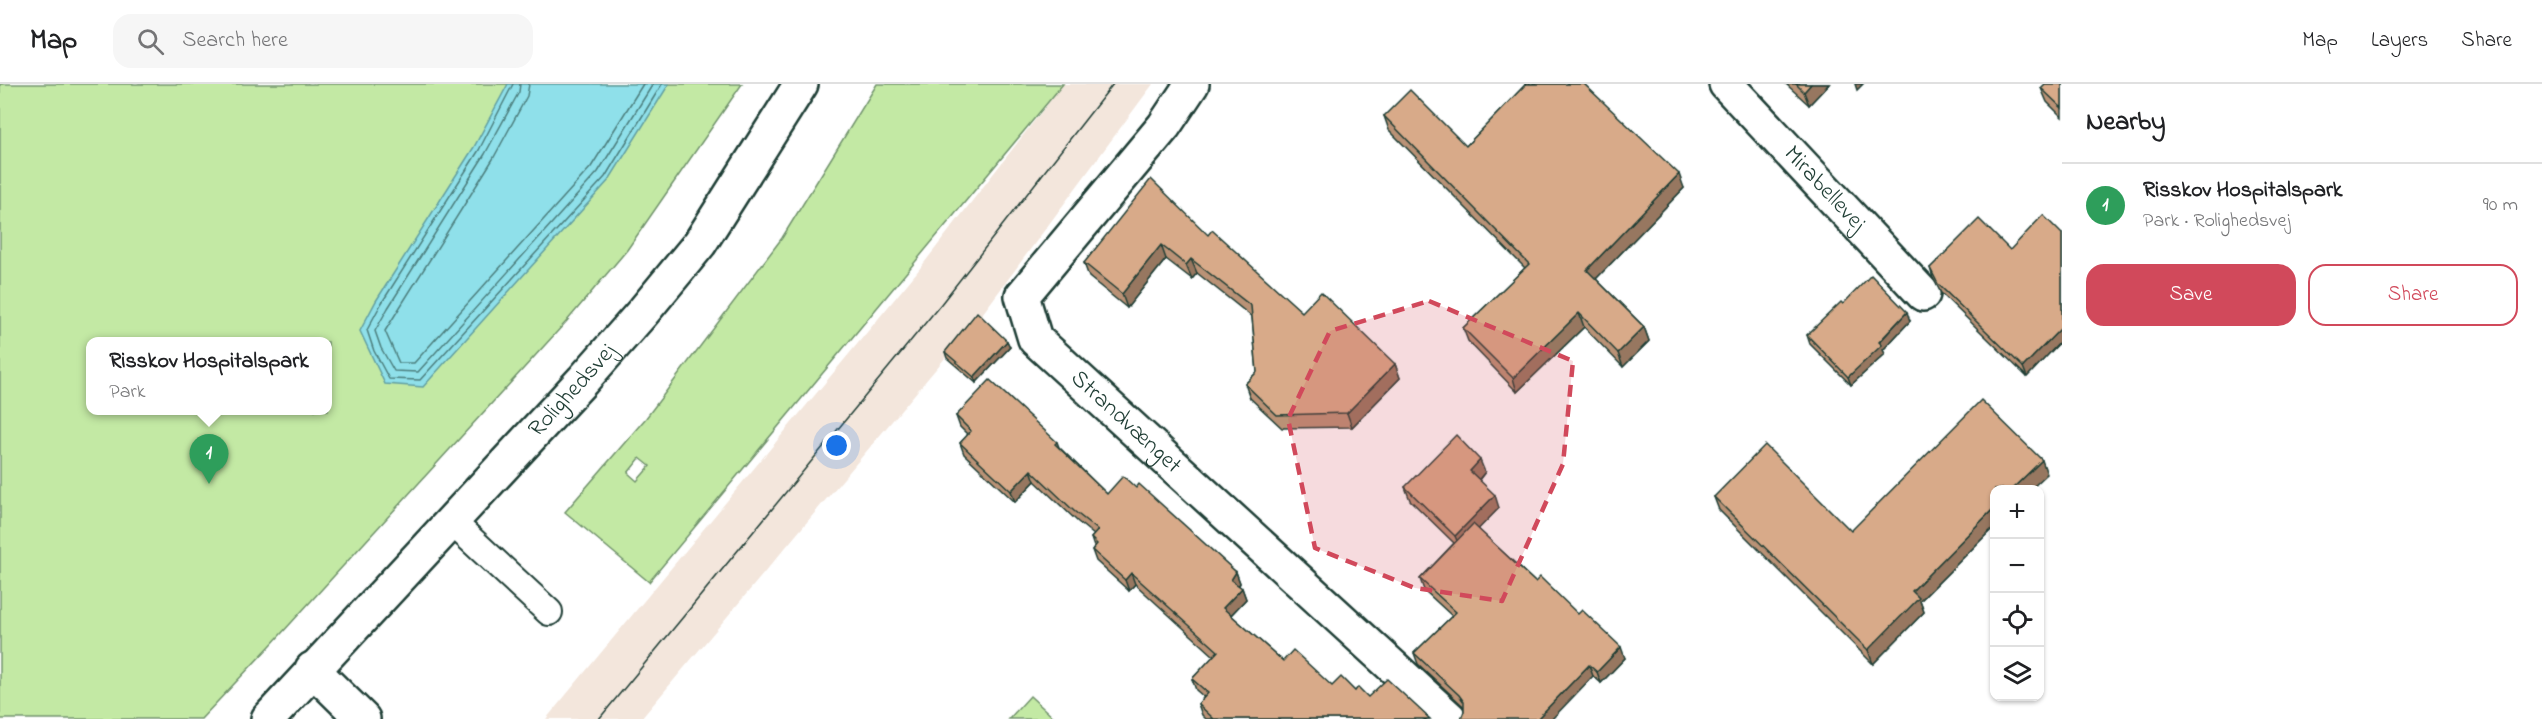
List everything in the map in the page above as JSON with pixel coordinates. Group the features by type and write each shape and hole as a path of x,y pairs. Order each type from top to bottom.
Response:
{"street":[{"name":"Rolighedsvej","path":"268,719 312,669 583,380 700,243 801,84"},
{"name":"Strandvænget","path":"1192,84 1164,126 1022,296 1035,339 1450,719"},
{"name":"Mirabellevej","path":"1726,84 1923,294"},
{"path":"312,669 363,719"}],"lane":[{"path":"451,521 549,612"}],"highlighted area":[{"path":"1429,301 1573,361 1563,464 1502,601 1415,588 1315,548 1288,419 1330,331"}],"shaded area":[{"path":"1063,84 1153,84 983,313 641,719 546,719 917,272"}],"green space":[{"path":"0,84 742,84 627,250 566,322 201,719 0,719"},
{"path":"877,84 1063,84 649,582 565,512 646,418 782,238","holes":["640,458 650,466 637,481 628,473"]},
{"path":"1030,696 1055,719 1009,719"}],"water":[{"path":"508,84 669,84 609,180 423,387 385,384 360,331 376,301 474,147"}],"building":[{"path":"1526,84 1584,84 1679,174 1587,270 1644,327 1618,353 1579,313 1513,378 1463,328 1529,264 1384,116 1410,90 1466,146"},
{"path":"1796,84 1811,84 1804,92"},
{"path":"2045,84 2062,84 2062,108 2041,88"},
{"path":"1151,179 1208,235 1212,230 1302,312 1321,292 1395,364 1347,413 1277,415 1245,384 1257,372 1251,306 1191,259 1186,265 1161,245 1122,294 1084,263"},
{"path":"2043,215 2062,234 2062,329 2023,367 1938,284 1930,268 1979,219 2010,250"},
{"path":"1871,275 1907,312 1879,342 1882,345 1848,377 1807,335 1841,302 1843,304"},
{"path":"977,312 1007,341 974,377 945,352"},
{"path":"990,380 1057,442 1055,444 1107,494 1123,476 1136,488 1139,484 1236,572 1231,580 1242,588 1223,608 1283,661 1293,650 1332,686 1341,677 1355,691 1358,687 1368,697 1387,679 1430,719 1214,719 1198,704 1208,693 1192,679 1218,651 1131,573 1125,580 1092,550 1097,544 1091,538 1098,530 1074,511 1031,470 1011,491 960,443 971,431 956,416"},
{"path":"1981,400 2042,460 2016,485 1990,485 1990,512 1912,591 1919,598 1868,650 1714,497 1765,445 1851,531"},
{"path":"1456,435 1480,460 1470,471 1495,495 1455,536 1405,487"},
{"path":"1473,524 1535,582 1540,577 1578,614 1582,610 1621,647 1597,672 1589,665 1537,719 1461,719 1464,702 1414,653 1456,612 1420,579"}],"tram line":[{"path":"599,719 941,304 1113,84"}],"place":[{"name":"Risskov Hospitalspark","path":"209,484"}]}
